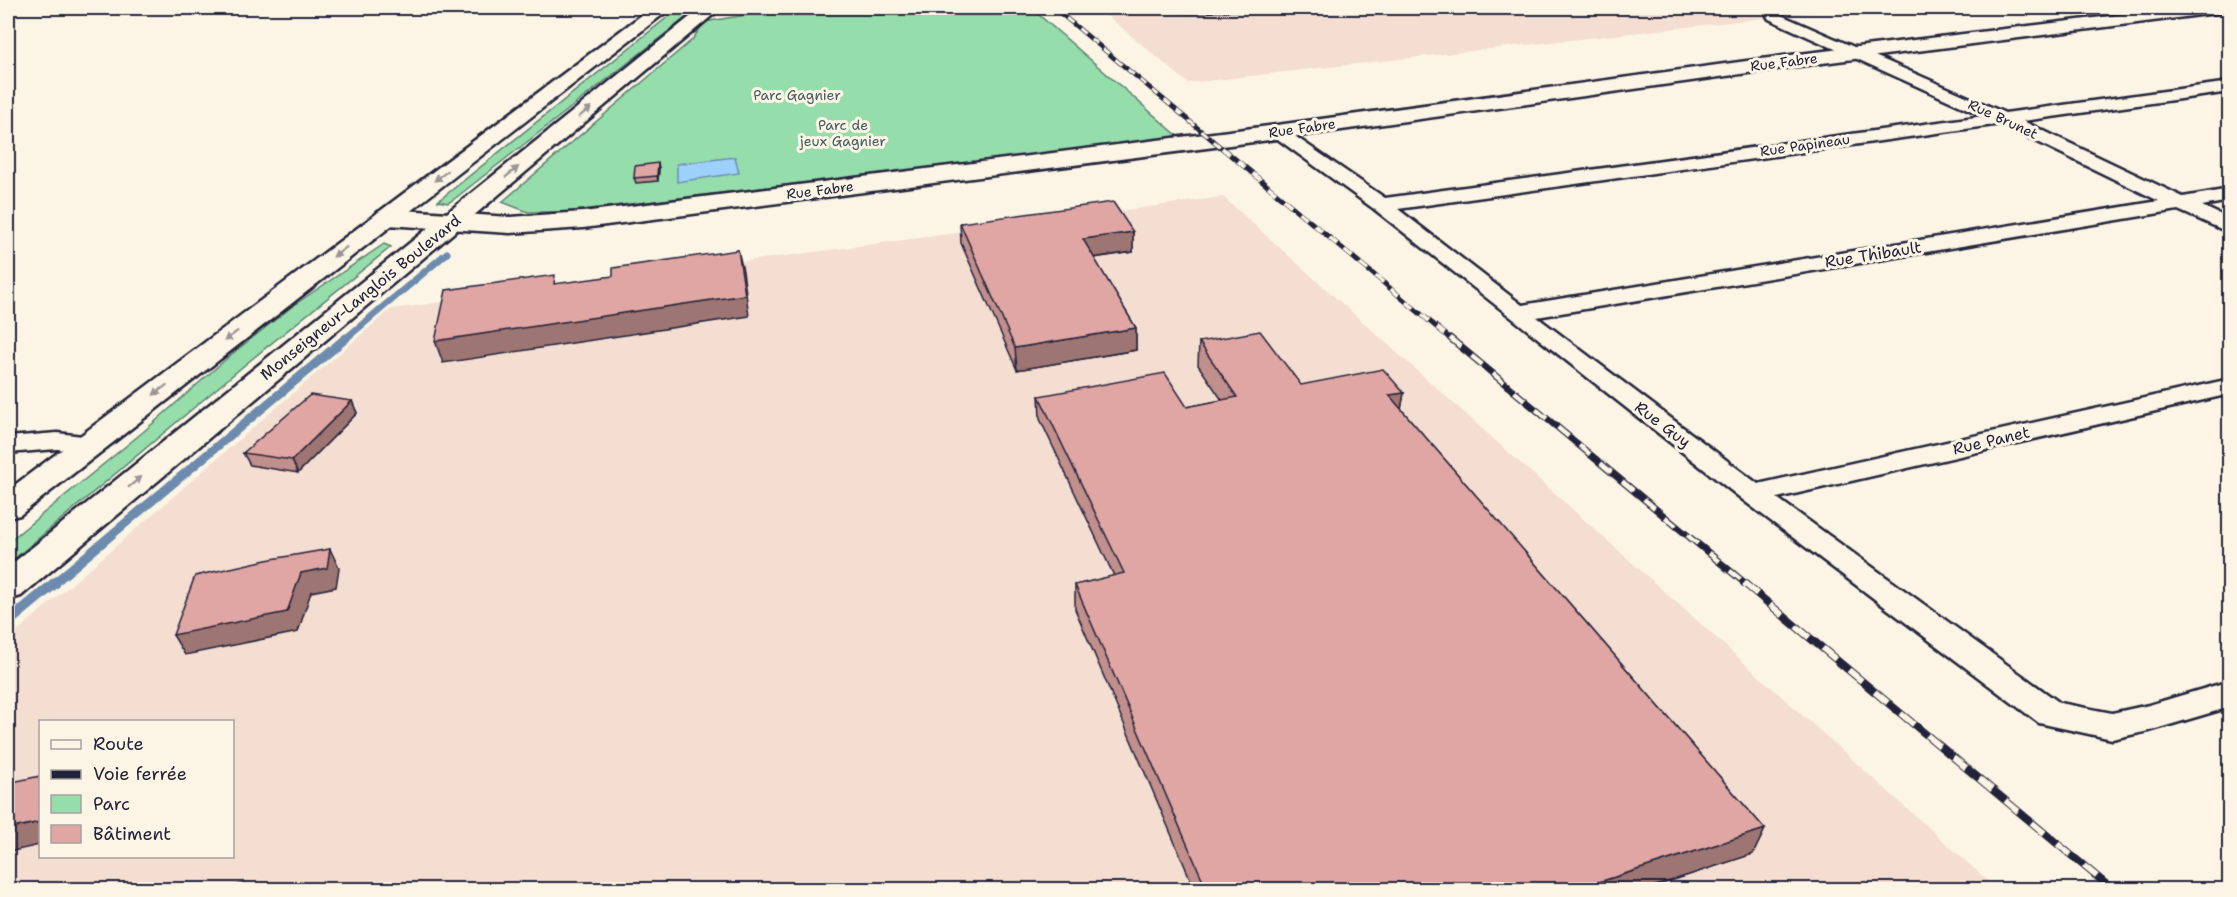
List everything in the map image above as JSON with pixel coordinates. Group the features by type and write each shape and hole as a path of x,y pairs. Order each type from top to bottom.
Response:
{"main road":[{"path":"8,507 662,8"},
{"name":"Monseigneur-Langlois Boulevard","path":"8,586 712,8"},
{"name":"Rue Fabre","path":"387,217 510,225 583,220 1277,132 1856,53 2216,8"}],"street":[{"name":"Rue Brunet","path":"1774,16 2000,117 2229,227"},
{"name":"Rue Papineau","path":"1381,205 2000,117 2229,87"},
{"name":"Rue Guy","path":"1277,132 1381,205 1517,313 1753,494 2051,714 2112,726 2149,718 2229,694"},
{"name":"Rue Thibault","path":"1517,313 2229,195"},
{"name":"Rue Panet","path":"1753,494 2229,387"},
{"path":"8,445 57,441 90,444"}],"shaded area":[{"path":"1098,8 1853,8 1188,83"},
{"path":"1223,197 1997,889 8,889 8,639 391,309"}],"green space":[{"path":"679,8 698,8 453,200 448,203 438,201"},
{"name":"Parc Gagnier","path":"788,8 1031,8 1179,137 565,212 528,212 502,202 693,39 704,22"},
{"path":"384,244 391,247 247,363 8,564 8,542 143,432 233,353 294,305"}],"water":[{"path":"735,157 739,173 677,182 677,164"}],"building":[{"path":"658,163 657,176 634,178 635,166"},
{"path":"1113,202 1133,232 1083,239 1136,328 1015,348 960,223"},
{"path":"738,250 745,295 435,341 446,290 555,275 554,284 613,276 613,268"},
{"path":"1260,331 1301,385 1383,369 1404,393 1389,395 1765,829 1574,890 1207,890 1075,585 1124,573 1039,396 1165,373 1187,407 1237,397 1199,342"},
{"path":"310,395 352,401 292,460 243,453"},
{"path":"330,549 327,568 301,573 287,612 173,635 195,576"},
{"path":"39,776 39,822 8,829 8,783"},
{"path":"241,884 239,890 219,890"}],"waterway":[{"path":"344,340 447,253"},
{"path":"53,584 346,338"},
{"path":"8,622 55,583"}],"railway":[{"path":"1054,8 1223,149"},
{"path":"1118,8 1188,12 1266,8"},
{"path":"1222,148 1452,340"},
{"path":"1450,338 1746,584"},
{"path":"1744,583 2113,890"}],"park label":[{"name":"Parc de jeux Gagnier","path":"843,134"}]}
